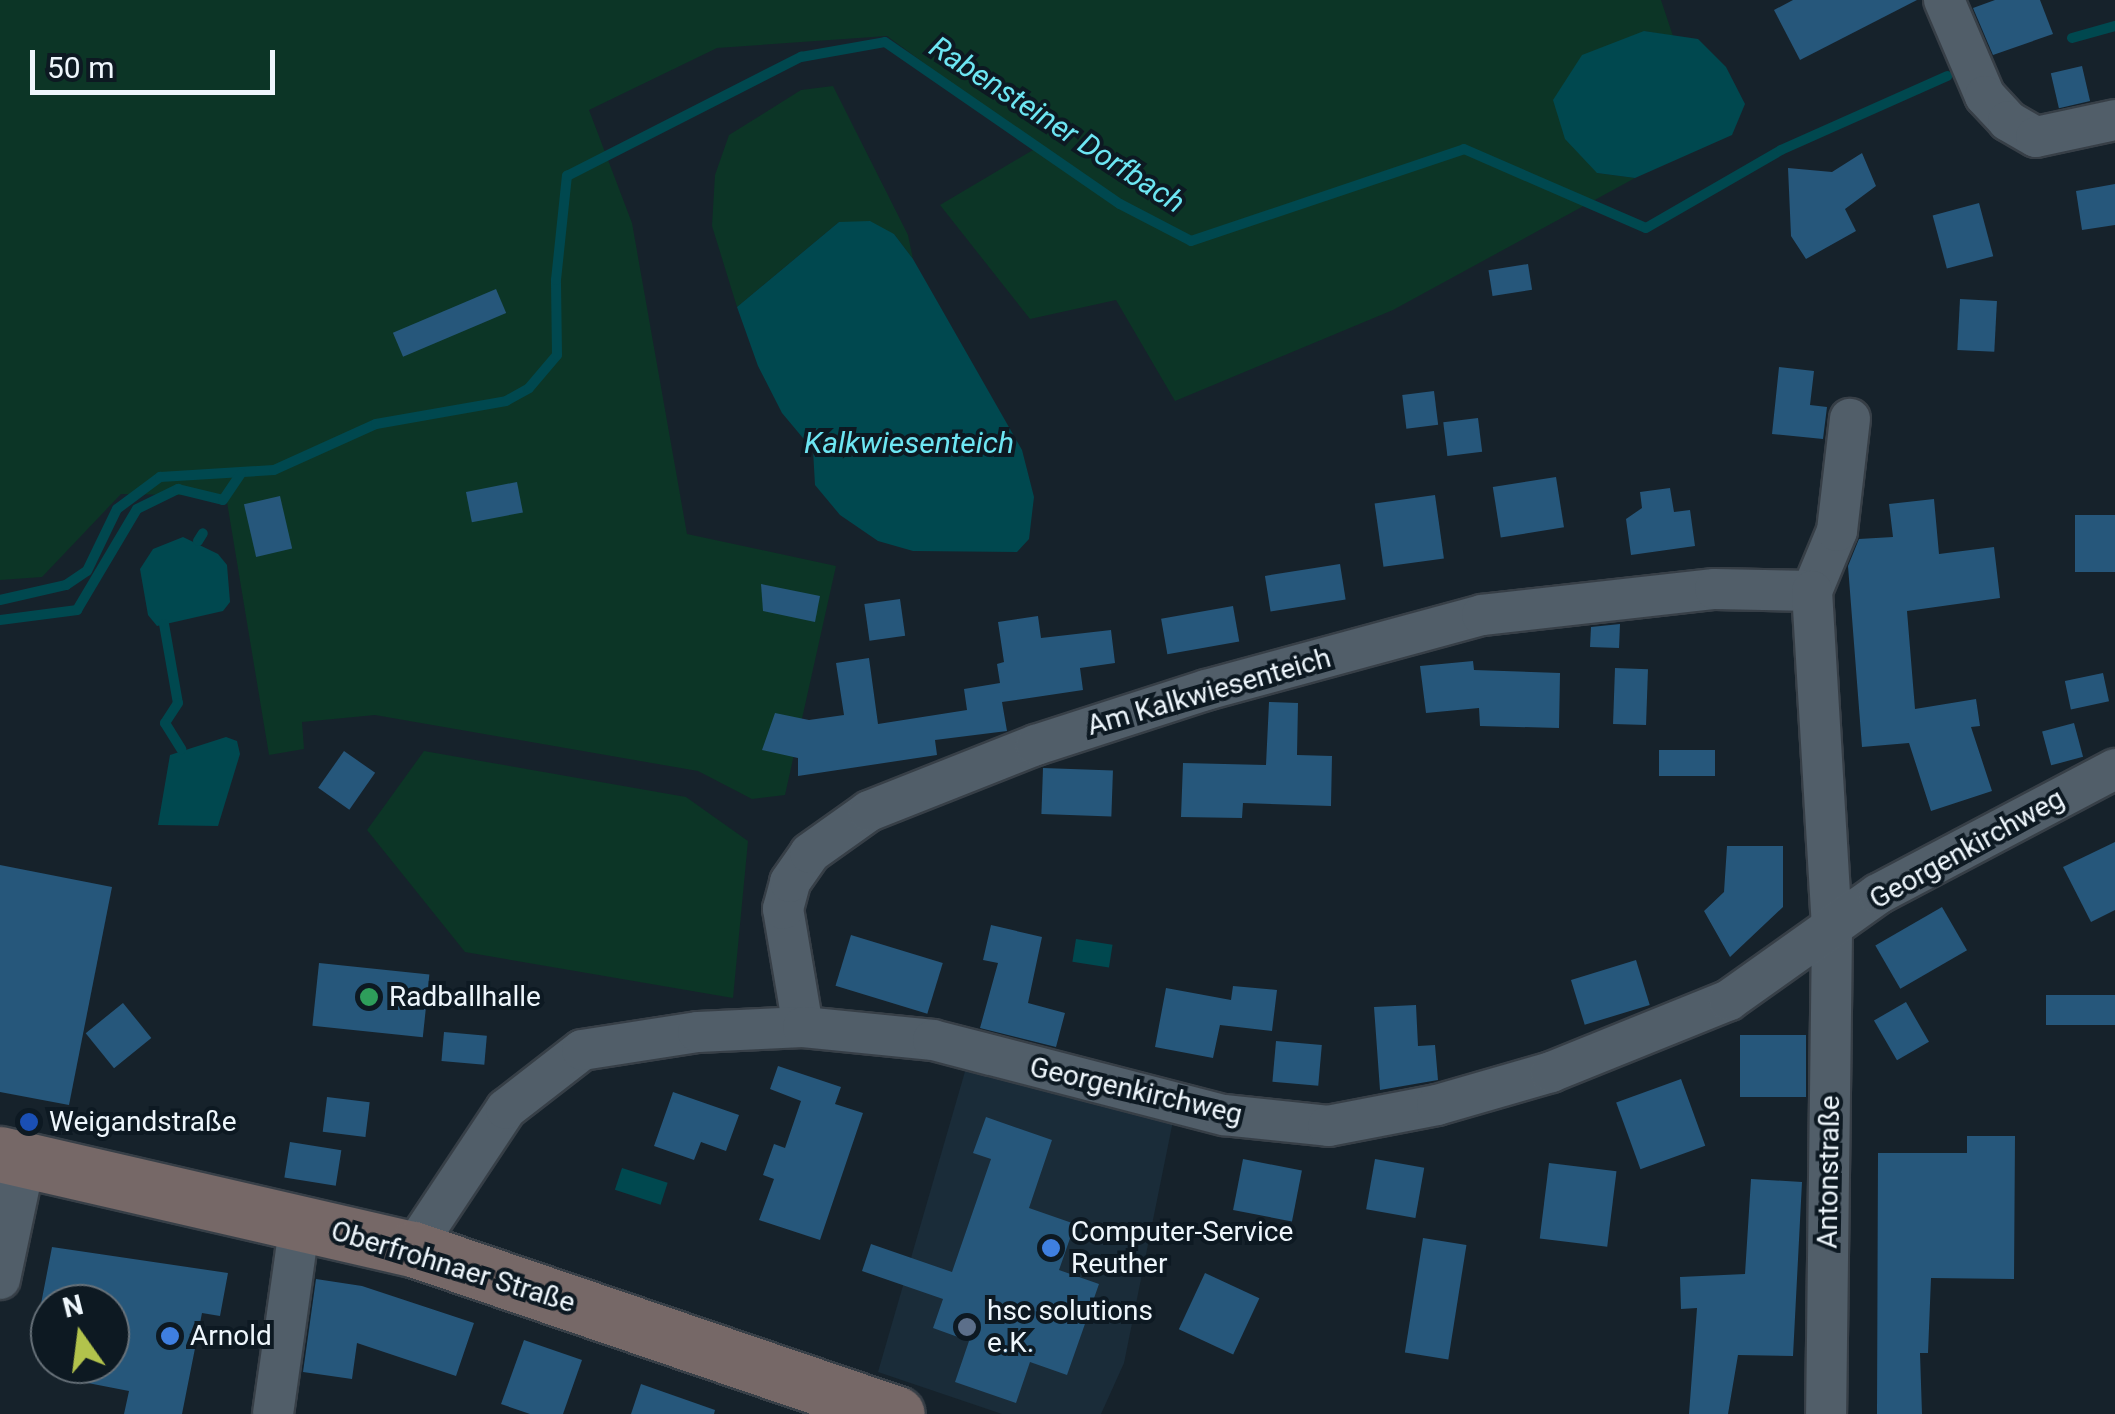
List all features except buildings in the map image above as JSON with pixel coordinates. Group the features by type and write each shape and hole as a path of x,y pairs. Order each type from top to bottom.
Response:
{"main road":[{"name":"Oberfrohnaer Straße","path":"12,1157 412,1250 897,1414"}],"street":[{"path":"1944,0 1985,96 2008,121 2036,138 2115,120"},
{"path":"1832,930 1812,590 1837,531 1850,419"},
{"name":"Am Kalkwiesenteich","path":"803,1027 783,909 790,882 810,853 869,811 1036,744 1206,690 1482,615 1715,590 1812,590"},
{"name":"Georgenkirchweg","path":"412,1250 506,1109 582,1050 698,1032 803,1027 933,1040 1191,1108 1328,1126 1437,1105 1642,1039 1729,1000 1878,894 2115,769"},
{"name":"Antonstraße","path":"1826,1414 1832,930"},
{"path":"0,1279 12,1157"},
{"path":"273,1414 300,1222"}],"shaded area":[{"path":"966,1068 1173,1121 1124,1363 1101,1414 1002,1414 878,1372"}],"green space":[{"path":"0,0 1661,0 1673,36 1644,31 1597,173 1635,178 1393,310 1175,401 1116,300 1030,319 940,205 1038,147 887,36 717,48 589,110 632,223 687,534 836,566 785,795 752,799 698,771 375,715 302,722 304,749 269,755 226,496 121,494 42,577 0,580"},
{"path":"833,86 908,235 913,259 894,234 839,222 737,307 712,226 715,175 729,135 801,90"},
{"path":"424,751 686,797 748,841 733,998 465,952 367,830"}],"water":[{"path":"1644,31 1698,39 1726,67 1745,104 1732,135 1635,178 1597,173 1565,139 1553,100 1582,55"},
{"name":"Kalkwiesenteich","path":"870,221 894,234 913,259 1022,450 1034,497 1029,539 1017,552 913,551 878,541 840,515 815,485 813,450 782,413 758,366 737,307 839,222"},
{"path":"183,537 218,554 227,565 230,602 223,611 157,626 148,615 140,569 153,549"},
{"path":"226,737 237,741 240,754 218,826 158,825 170,755"},
{"path":"1076,939 1113,945 1109,968 1072,962"},
{"path":"622,1168 668,1183 661,1205 615,1190"}],"waterway":[{"name":"Rabensteiner Dorfbach","path":"2072,38 2115,26"},
{"name":"Rabensteiner Dorfbach","path":"0,600 66,585 87,571 117,509 160,477 274,470 376,424 506,401 529,388 557,355 556,280 567,176 801,57 885,42 1120,204 1191,241 1464,149 1646,228 1781,150 1947,76"},
{"path":"0,620 77,610 137,509 178,489 223,500 241,473"},
{"path":"198,541 203,533"},
{"path":"164,624 178,703 165,723 181,749"}],"place":[{"name":"Radballhalle","path":"369,997"},
{"name":"Weigandstraße","path":"29,1122"},
{"name":"Computer-Service Reuther","path":"1051,1248"},
{"name":"hsc solutions e.K.","path":"967,1327"},
{"name":"Arnold","path":"170,1336"}]}
